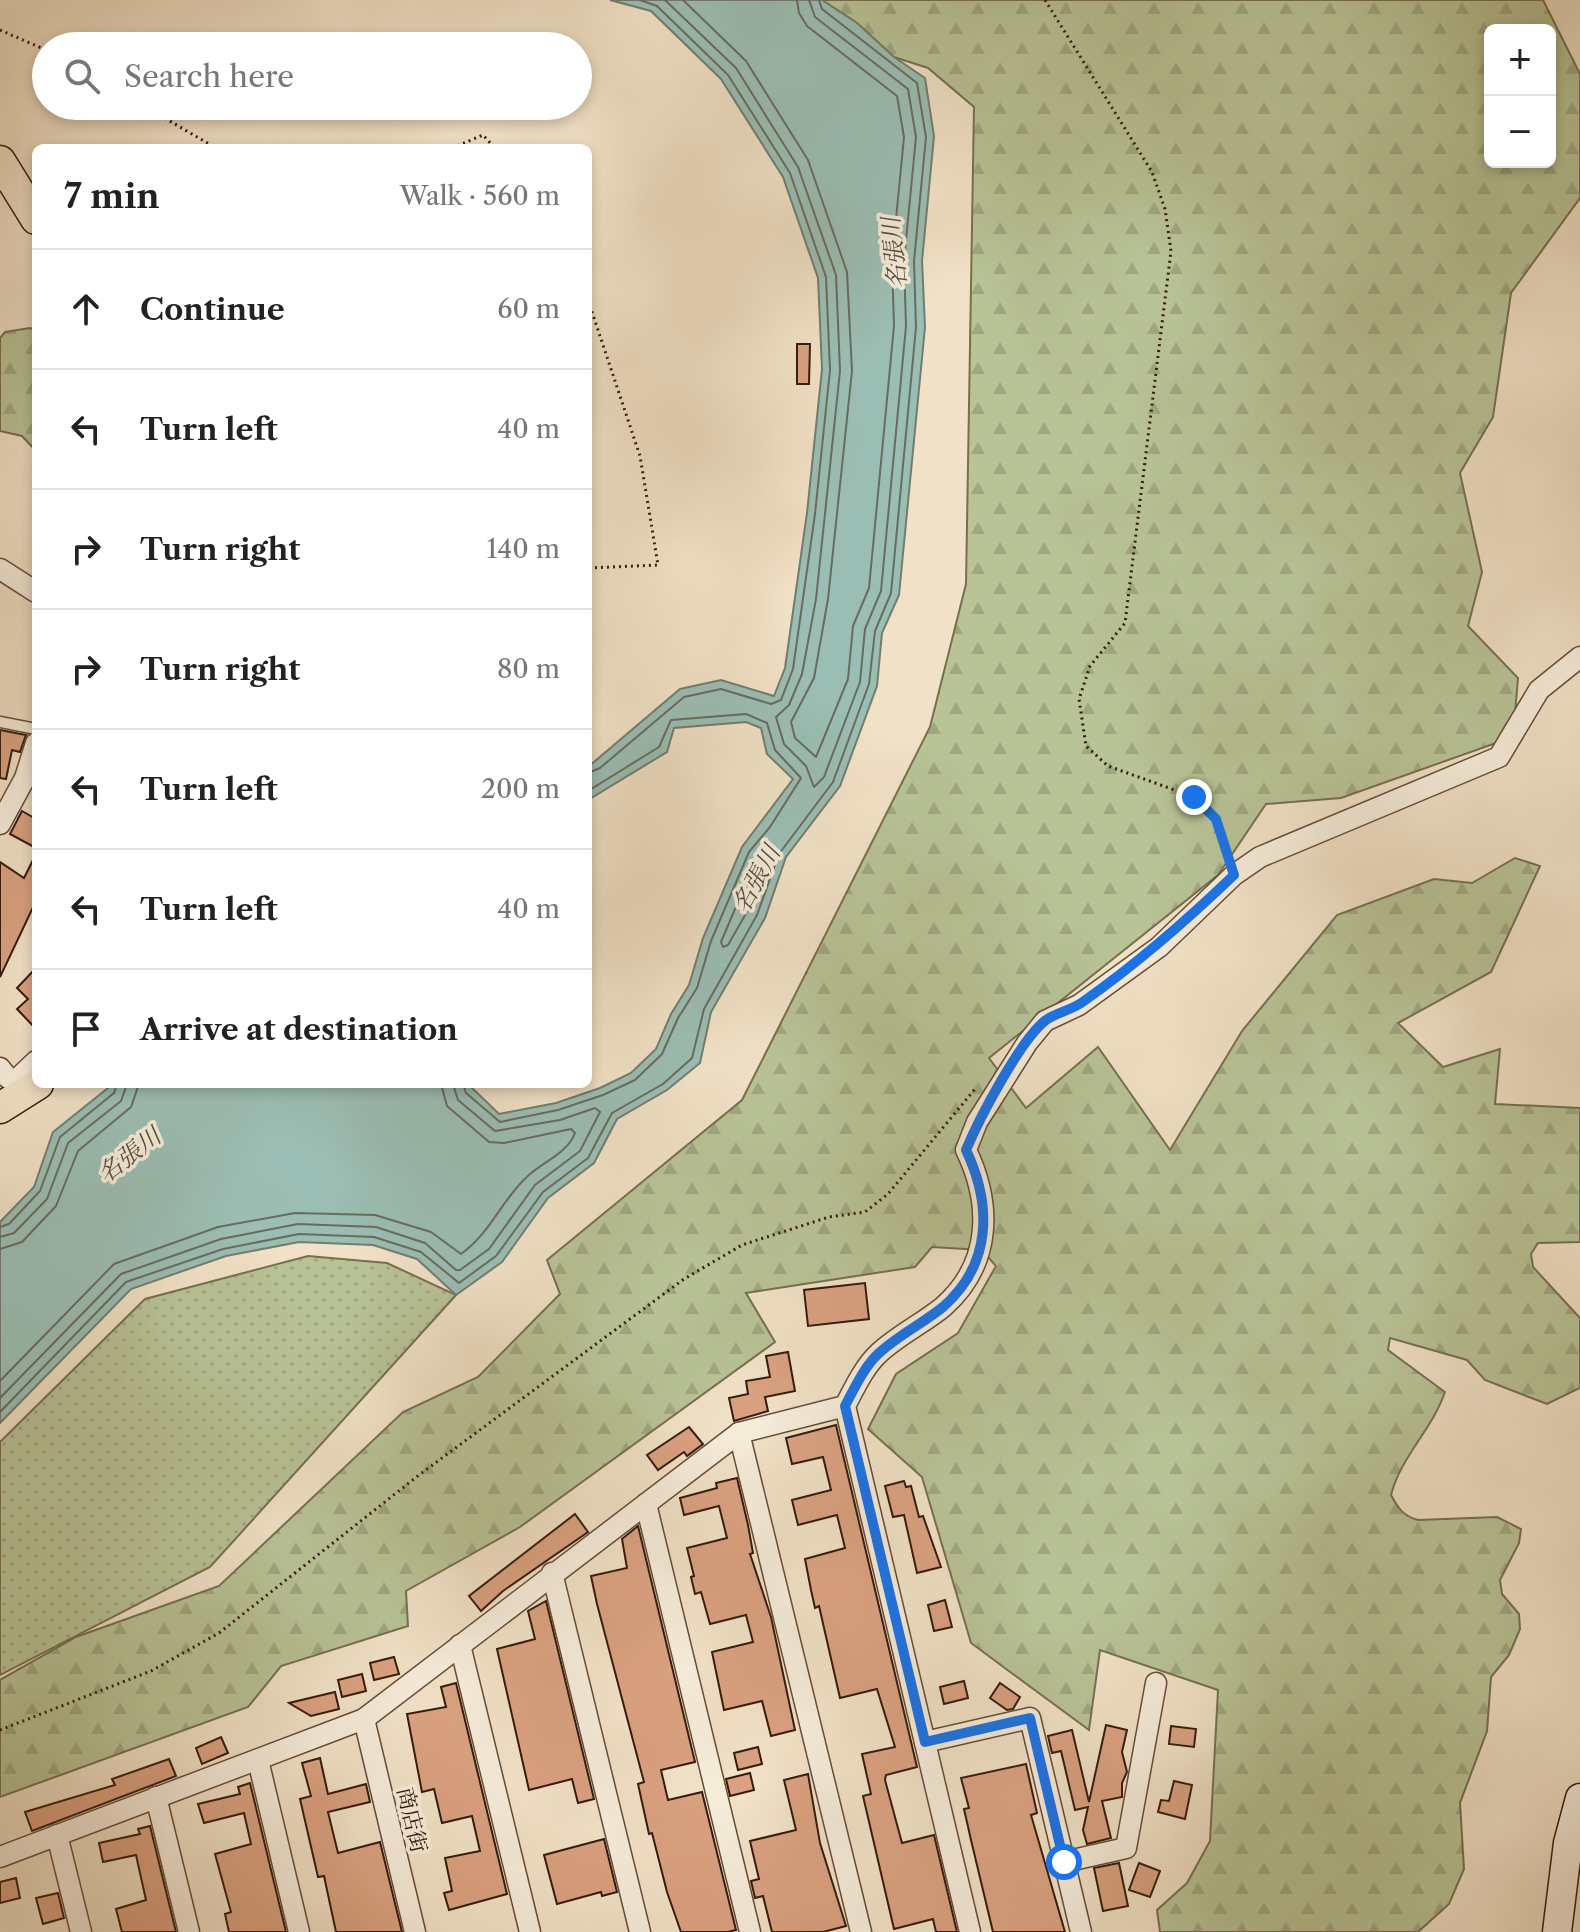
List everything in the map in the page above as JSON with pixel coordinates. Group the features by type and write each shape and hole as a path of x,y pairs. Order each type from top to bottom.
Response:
{"main road":[{"path":"0,161 32,213"},
{"path":"2,1100 32,1087"}],"street":[{"path":"0,569 32,589"},
{"path":"970,1932 845,1406 875,1356 945,1304 976,1262 985,1208 966,1150 977,1122 1027,1043 1045,1021 1079,1005 1159,947 1234,875 1280,845 1423,791 1499,757 1539,690 1580,657"},
{"path":"0,824 25,778 32,756"},
{"path":"0,1068 8,1078 17,1079 32,1065"},
{"path":"0,1857 364,1719 739,1433 845,1406"},
{"path":"739,1433 861,1932"},
{"path":"646,1504 750,1932"},
{"path":"552,1573 640,1932"},
{"path":"460,1645 530,1932"},
{"path":"1064,1862 1126,1848 1156,1683"},
{"path":"925,1742 1030,1718 1081,1932"},
{"name":"商店街","path":"364,1719 415,1932"},
{"path":"258,1760 299,1932"},
{"path":"156,1797 189,1932"},
{"path":"1557,1932 1566,1857 1580,1798"},
{"path":"57,1835 81,1932"}],"lane":[{"path":"0,722 32,728"}],"path":[{"path":"1045,0 1152,172 1165,209 1171,251 1125,623 1090,666 1079,699 1086,746 1108,766 1194,797 1216,819 1234,875"},
{"path":"0,30 32,44"},
{"path":"168,120 209,144"},
{"path":"462,144 483,135 491,144"},
{"path":"592,312 640,456 658,565 592,568"},
{"path":"0,1730 151,1671 219,1633 419,1475 684,1279 742,1245 829,1217 865,1212 888,1194 980,1082"}],"green space":[{"path":"822,0 1543,0 1555,24 1484,24 1484,168 1556,168 1556,26 1580,74 1580,198 1511,293 1493,417 1460,473 1482,572 1468,626 1518,678 1513,737 1341,798 1266,804 1218,875 989,1058 1026,1108 1098,1047 1170,1150 1242,1031 1337,915 1434,879 1472,883 1515,858 1540,866 1491,972 1398,1023 1443,1067 1500,1049 1495,1104 1580,1108 1580,1242 1538,1243 1531,1254 1533,1267 1580,1318 1580,1388 1547,1404 1485,1380 1467,1360 1390,1338 1388,1350 1445,1392 1396,1481 1391,1495 1396,1504 1405,1514 1418,1520 1497,1517 1521,1529 1519,1543 1500,1580 1502,1594 1519,1614 1520,1629 1509,1655 1491,1677 1487,1731 1460,1803 1464,1869 1449,1904 1418,1932 1160,1932 1157,1910 1187,1883 1210,1841 1218,1690 1100,1650 1089,1730 971,1643 922,1477 868,1429 896,1374 958,1333 996,1266 982,1250 932,1247 915,1267 746,1293 775,1342 520,1527 406,1591 408,1626 281,1666 248,1707 0,1797 0,1680 76,1637 219,1586 403,1412 478,1377 560,1294 547,1260 742,1100 930,727 966,584 974,107 928,68 894,57 857,23"},
{"path":"32,329 32,447 22,436 0,431 0,338 5,332"},
{"path":"308,1256 387,1263 456,1295 210,1567 0,1675 0,1442 145,1299"}],"water":[{"name":"名張川","path":"610,0 822,0 857,23 894,57 925,78 934,136 922,261 925,327 899,595 882,633 877,686 840,786 786,857 765,918 711,1012 700,1063 667,1090 617,1119 594,1163 548,1198 502,1262 456,1295 417,1259 373,1245 299,1242 226,1256 131,1289 0,1423 0,1222 34,1187 53,1132 108,1088 472,1088 499,1114 556,1103 600,1088 631,1073 656,1049 671,1014 689,985 703,938 742,847 793,779 767,754 761,728 746,722 674,728 667,752 592,798 592,764 680,689 721,680 774,696 785,668 807,513 822,369 818,278 783,177 721,79 651,11"}],"building":[{"path":"797,344 810,344 809,384 797,384"},
{"path":"0,730 26,735 20,752 12,750 6,779 0,778"},
{"path":"22,811 32,817 32,846 10,834"},
{"path":"0,862 24,878 32,862 32,909 0,977"},
{"path":"32,972 32,1025 17,1009 28,999 17,988"},
{"path":"865,1283 869,1319 808,1326 804,1290"},
{"path":"788,1352 795,1391 765,1397 768,1411 734,1421 729,1398 748,1394 746,1381 770,1377 766,1356"},
{"path":"836,1425 917,1767 886,1775 885,1780 902,1843 934,1835 957,1932 936,1932 933,1919 894,1929 863,1796 871,1794 862,1754 895,1747 877,1689 840,1698 819,1606 815,1608 805,1559 845,1548 837,1515 798,1525 792,1500 831,1490 823,1457 792,1464 786,1438"},
{"path":"689,1427 703,1444 687,1456 684,1452 658,1470 647,1455"},
{"path":"737,1478 753,1553 750,1554 771,1617 795,1730 771,1736 762,1701 724,1710 712,1652 753,1642 746,1615 710,1624 701,1592 695,1594 687,1548 727,1538 719,1506 684,1515 680,1498 717,1488 716,1483"},
{"path":"904,1481 906,1487 911,1486 919,1517 923,1516 941,1567 917,1573 904,1515 893,1517 885,1486"},
{"path":"575,1514 588,1532 503,1591 481,1611 469,1596"},
{"path":"638,1526 695,1762 661,1770 668,1800 702,1792 736,1930 728,1932 681,1932 652,1833 649,1834 638,1784 644,1782 597,1604 591,1576 627,1568 622,1539"},
{"path":"945,1600 952,1627 934,1631 928,1605"},
{"path":"546,1601 594,1799 578,1803 572,1779 529,1790 497,1649 535,1639 528,1611"},
{"path":"394,1657 399,1674 374,1680 370,1663"},
{"path":"362,1674 366,1691 342,1697 338,1680"},
{"path":"964,1681 968,1698 944,1704 940,1687"},
{"path":"456,1683 507,1894 449,1910 444,1893 452,1891 445,1858 480,1851 472,1816 442,1823 434,1789 422,1792 407,1714 446,1707 441,1687"},
{"path":"1000,1683 1020,1697 1013,1709 1007,1710 990,1698"},
{"path":"335,1692 339,1709 311,1716 289,1703"},
{"path":"1106,1725 1127,1730 1122,1752 1127,1772 1122,1783 1122,1797 1102,1801 1111,1838 1087,1844 1083,1830 1088,1807 1075,1810 1061,1751 1052,1753 1048,1736 1072,1730 1089,1802"},
{"path":"1171,1726 1196,1729 1194,1747 1169,1744"},
{"path":"221,1737 228,1753 202,1764 196,1748"},
{"path":"758,1747 762,1764 738,1770 734,1753"},
{"path":"320,1758 328,1794 366,1784 370,1802 328,1812 338,1853 380,1842 402,1932 336,1932 324,1876 318,1877 300,1799 311,1796 302,1763"},
{"path":"169,1759 176,1776 32,1831 25,1812 115,1785 112,1779"},
{"path":"1026,1764 1037,1813 1031,1815 1065,1932 993,1932 971,1840 964,1809 969,1808 961,1778"},
{"path":"750,1773 754,1790 730,1796 726,1779"},
{"path":"808,1774 820,1843 846,1926 823,1932 772,1932 763,1896 755,1898 751,1881 759,1879 750,1841 796,1830 784,1780"},
{"path":"1174,1781 1192,1785 1185,1819 1158,1812 1161,1800 1169,1801"},
{"path":"250,1783 286,1932 229,1932 225,1914 231,1912 215,1854 251,1844 244,1813 204,1823 198,1804 240,1794 238,1787"},
{"path":"150,1826 176,1932 122,1932 116,1909 146,1900 136,1855 103,1862 99,1843 140,1834 138,1829"},
{"path":"604,1839 617,1892 602,1896 601,1892 557,1904 544,1855"},
{"path":"1119,1863 1128,1906 1103,1911 1094,1868"},
{"path":"1139,1863 1160,1871 1150,1897 1129,1890"},
{"path":"16,1878 20,1898 0,1903 0,1882"},
{"path":"58,1893 64,1918 43,1924 36,1898"}],"route":[{"path":"1064,1862 1030,1718 925,1742 845,1406 875,1356 945,1304 976,1262 985,1227 985,1208 981,1187 966,1150 977,1122 1027,1043 1045,1021 1079,1005 1159,947 1234,875 1216,819 1194,797"}]}
